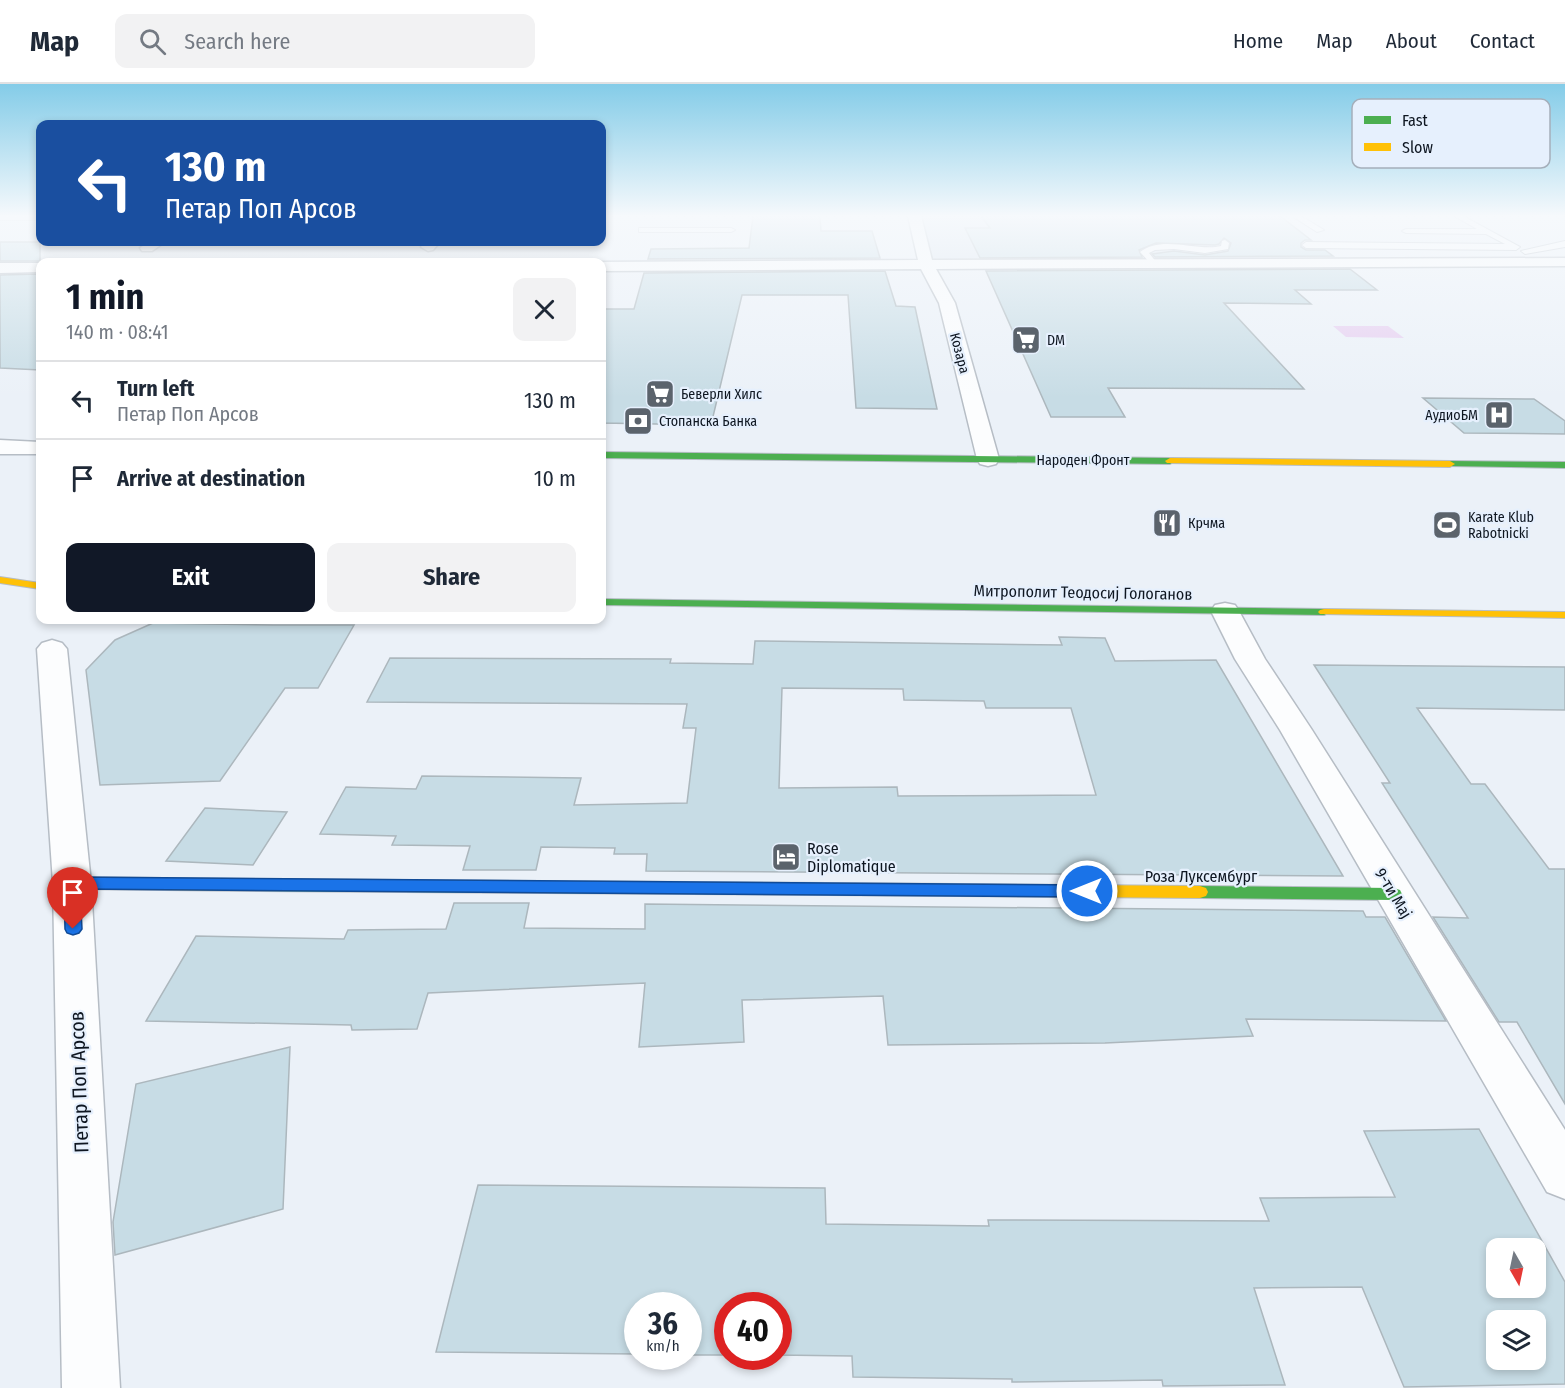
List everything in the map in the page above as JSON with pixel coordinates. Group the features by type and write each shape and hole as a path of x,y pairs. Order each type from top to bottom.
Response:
{"street":[{"name":"Козара","path":"933,277 947,303 988,459"},
{"path":"0,447 36,448"},
{"name":"Народен Фронт","path":"606,455 1565,465"},
{"path":"0,580 36,585"},
{"name":"Митрополит Теодосиј Гологанов","path":"606,602 1565,615"},
{"name":"9-ти Мај","path":"1225,611 1250,659 1296,730 1565,1175"},
{"name":"Петар Поп Арсов","path":"52,649 72,883 91,1388"},
{"name":"Роза Луксембург","path":"72,883 1394,894"}],"shaded area":[{"path":"1333,326 1388,326 1404,338 1346,337"}],"building":[{"path":"0,277 36,277 36,370 0,368"},
{"path":"643,277 887,277 896,306 915,307 937,409 856,408 848,295 742,295 711,425 606,423 606,309 634,309"},
{"path":"989,277 1360,277 1377,290 1295,290 1311,304 1224,303 1304,389 1108,388 1125,417 1051,417"},
{"path":"1423,398 1534,399 1565,421 1565,434 1464,433"},
{"path":"151,624 354,625 318,688 285,688 220,781 100,785 86,670 115,640"},
{"path":"1059,637 1105,638 1115,661 1216,660 1343,876 646,871 647,854 614,854 615,848 541,847 536,870 463,870 470,846 392,845 396,836 320,834 346,787 416,789 422,776 581,778 574,805 687,803 696,728 683,728 687,704 367,702 390,658 671,659 670,663 753,664 755,641 1062,645","holes":["782,688 903,689 904,700 984,701 986,708 1071,708 1096,795 898,796 897,787 779,788"]},
{"path":"1314,665 1565,667 1565,710 1417,708 1471,784 1485,784 1549,869 1565,869 1565,1104 1517,1022 1499,1022 1433,917 1468,918 1382,783 1390,783"},
{"path":"205,808 287,812 253,865 166,861"},
{"path":"454,903 529,903 524,928 645,929 645,904 1363,911 1366,917 1385,917 1446,1021 1246,1019 1253,1036 1105,1043 888,1045 883,996 742,1000 744,1042 639,1047 645,983 428,993 417,1029 352,1030 351,1025 146,1021 196,936 344,939 348,930 446,929"},
{"path":"290,1047 283,1209 115,1255 113,1222 136,1084"},
{"path":"1479,1129 1540,1238 1486,1238 1486,1298 1546,1298 1546,1248 1565,1282 1565,1384 1404,1387 1362,1287 1254,1288 1285,1385 1163,1386 1162,1380 1012,1382 1012,1379 853,1377 852,1356 792,1355 792,1292 714,1292 714,1355 702,1355 702,1292 624,1292 624,1354 436,1352 478,1185 825,1188 826,1224 989,1226 988,1220 1269,1221 1260,1198 1395,1197 1364,1131"}],"traffic: fast":[{"path":"606,455 1170,461"},
{"path":"1450,464 1565,465"},
{"path":"606,602 1324,612"},
{"path":"260,885 958,890"},
{"path":"1200,892 1394,894"}],"traffic: slow":[{"path":"1170,461 1450,464"},
{"path":"0,580 36,585"},
{"path":"1324,612 1565,615"},
{"path":"72,883 260,885"},
{"path":"958,890 1200,892"}],"place":[{"name":"DM","path":"1026,340"},
{"name":"Беверли Хилс","path":"660,394"},
{"name":"АудиоБМ","path":"1499,415"},
{"name":"Стопанска Банка","path":"638,421"},
{"name":"Крчма","path":"1167,523"},
{"name":"Karate Klub Rabotnicki","path":"1447,525"},
{"name":"Rose Diplomatique","path":"786,857"}],"route":[{"path":"73,929 72,883 1087,891"}]}
